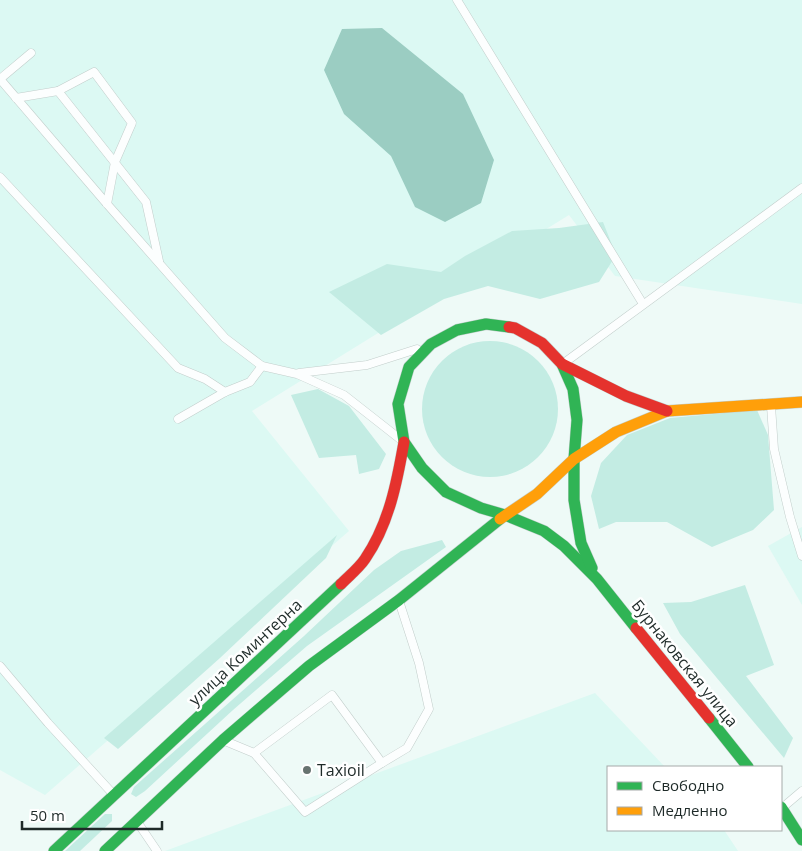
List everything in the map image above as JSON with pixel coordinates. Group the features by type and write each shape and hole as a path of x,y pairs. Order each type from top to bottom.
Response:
{"main road":[{"path":"597,579 564,546 544,531 505,515 480,508 446,492 422,468 404,442 398,404 409,367 431,344 457,330 486,324 515,328 542,343 562,364 626,396 667,411"},
{"path":"562,364 573,389 577,420 574,459 574,500 580,544 597,579"},
{"path":"105,851 134,818 310,666 398,600 505,515 537,494 574,459 616,432 667,411 802,402"},
{"name":"улица Коминтерна","path":"54,851 117,799 365,560 386,518 397,483 404,442"},
{"name":"Бурнаковская улица","path":"597,579 747,766"},
{"path":"782,810 802,840"}],"lane":[{"path":"457,0 643,304"},
{"path":"31,53 0,79 225,338 262,366 297,374 344,395 404,442"},
{"path":"16,98 58,91 94,72 132,122 115,162 107,204"},
{"path":"58,91 146,202 159,263"},
{"path":"0,176 178,368 205,379 225,392"},
{"path":"562,364 802,188"},
{"path":"297,374 367,365 431,344"},
{"path":"178,419 225,392 250,382 262,366"},
{"path":"771,404 774,450 790,517 802,556"},
{"path":"223,740 254,753 305,812 407,748 429,709 419,664 398,600"},
{"path":"0,666 48,723 117,799"},
{"path":"254,753 332,695 382,763"},
{"path":"782,807 802,791"},
{"path":"134,818 157,851"}],"shaded area":[{"path":"0,0 802,0 802,304 615,276 569,215 252,411 349,531 45,795 0,770"},
{"path":"382,28 463,94 494,160 481,203 445,222 415,207 391,156 344,114 324,70 342,29"},
{"path":"603,222 616,255 599,282 540,299 488,286 444,299 381,335 329,292 387,264 441,272 465,256 512,231 559,228"},
{"path":"490,341 516,346 538,361 553,383 558,409 553,435 538,457 516,472 490,477 464,472 442,457 427,435 422,409 427,383 442,361 464,346"},
{"path":"318,389 349,406 386,454 379,469 359,474 356,455 319,458 291,395"},
{"path":"757,410 768,435 774,510 753,530 712,547 667,522 616,522 599,529 591,496 601,463 627,435 670,418"},
{"path":"802,527 802,605 768,546"},
{"path":"337,535 326,558 220,658 118,749 104,738"},
{"path":"442,540 446,547 307,646 233,710 145,791 136,797 131,794 134,787 304,636 374,570 401,551"},
{"path":"745,585 774,665 746,676 793,738 784,758 680,634 663,603 691,602"},
{"path":"595,693 664,766 607,766 607,831 725,831 738,851 165,851"},
{"path":"105,814 112,814 112,821 80,851 65,851"}],"traffic: fast":[{"path":"509,327 486,324 457,330 431,344 409,367 398,404 404,442 422,468 446,492 481,508 505,515 544,531 564,546 597,579 636,628"},
{"path":"562,364 573,389 577,420 574,459 574,500 581,543 592,568"},
{"path":"105,851 223,740 309,666 399,600 500,519"},
{"path":"54,851 341,584"},
{"path":"709,718 747,766"},
{"path":"782,809 802,840"}],"traffic: slow":[{"path":"500,519 537,494 574,459 616,432 667,411 802,402"}],"traffic: jam":[{"path":"509,327 515,328 542,343 562,364 626,396 667,411"},
{"path":"341,584 363,562 380,532 391,502 404,442"},
{"path":"636,628 709,718"}],"place":[{"name":"Taxioil","path":"307,770"}]}
